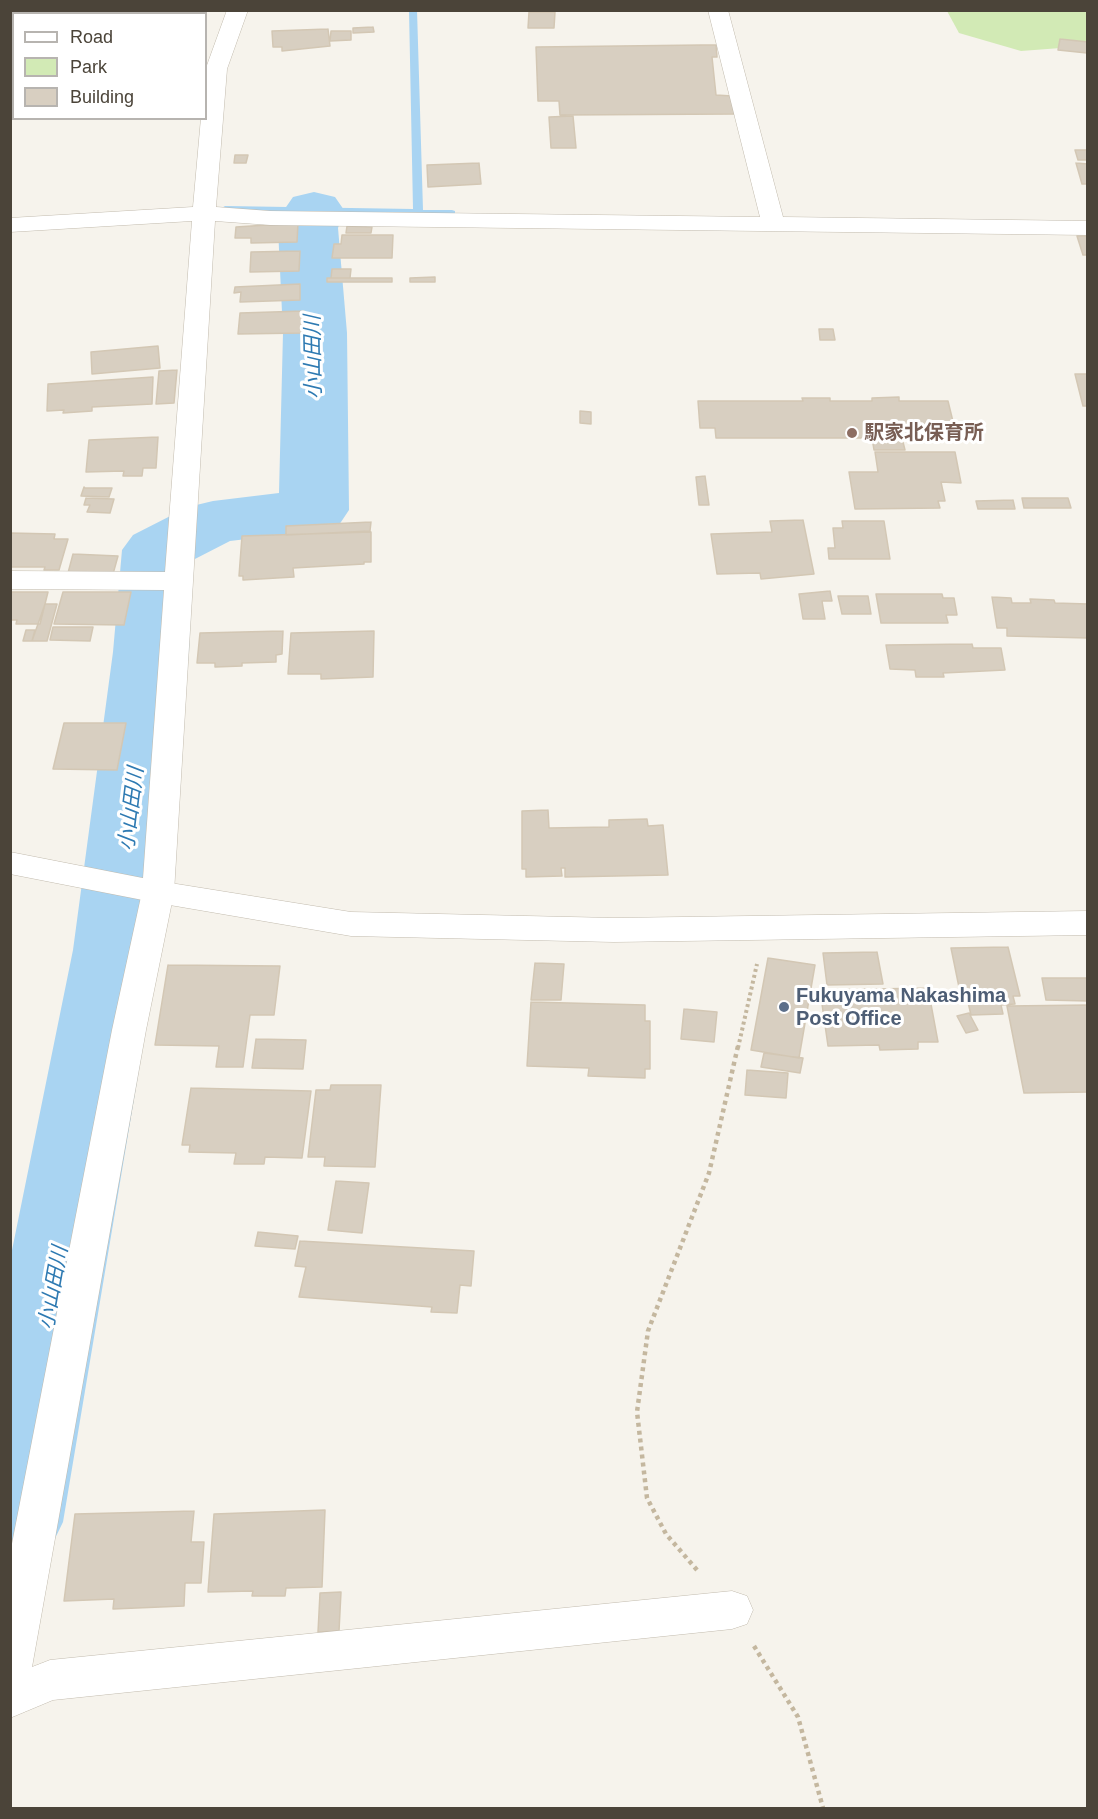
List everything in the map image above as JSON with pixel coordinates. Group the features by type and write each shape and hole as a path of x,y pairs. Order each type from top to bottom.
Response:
{"street":[{"path":"10,1669 129,1030 158,892 204,213 216,69 238,10"},
{"path":"718,10 773,223"},
{"path":"10,225 204,213 270,218 1088,228"},
{"path":"10,580 180,581"},
{"path":"10,863 158,892 351,924 614,930 1088,923"},
{"path":"10,1698 50,1680 732,1610"}],"path":[{"path":"756,928 758,961 709,1173 648,1331 637,1412 647,1498 666,1534 732,1610 798,1717 823,1809"}],"green space":[{"path":"947,11 1087,11 1087,46 1021,51 959,33"}],"building":[{"path":"529,12 555,12 554,28 528,28"},
{"path":"373,27 374,32 353,33 353,28"},
{"path":"328,29 330,46 282,51 282,47 273,47 272,31"},
{"path":"331,31 351,31 351,40 330,41"},
{"path":"1060,39 1088,42 1087,53 1058,50"},
{"path":"716,45 717,57 712,57 716,95 732,96 734,114 560,115 559,101 538,101 536,47"},
{"path":"573,116 576,148 551,148 549,117"},
{"path":"1075,150 1088,150 1088,160 1078,160"},
{"path":"235,155 248,155 246,163 234,163"},
{"path":"479,163 481,184 428,187 427,165"},
{"path":"1076,163 1088,164 1088,184 1082,184"},
{"path":"298,223 297,242 251,243 251,238 235,238 236,227"},
{"path":"347,226 372,227 371,233 346,233"},
{"path":"342,235 393,235 392,258 332,258 334,244 341,244"},
{"path":"1077,236 1088,236 1088,255 1083,255"},
{"path":"300,251 299,271 250,272 251,252"},
{"path":"332,269 351,269 350,278 331,278"},
{"path":"435,277 435,282 410,282 410,278"},
{"path":"327,278 392,278 392,282 327,282"},
{"path":"300,284 300,300 240,302 241,292 234,293 235,287"},
{"path":"304,311 302,333 238,334 240,313"},
{"path":"819,329 833,329 835,340 820,340"},
{"path":"158,346 160,368 92,374 91,352"},
{"path":"177,370 174,403 156,404 159,371"},
{"path":"1075,374 1088,374 1088,406 1083,406"},
{"path":"153,377 152,404 92,407 92,411 63,413 64,410 47,411 48,384"},
{"path":"899,397 899,401 948,401 957,438 902,438 905,450 874,450 872,438 716,438 715,428 700,428 698,401 803,401 802,398 830,398 830,401 872,401 872,398"},
{"path":"580,411 591,412 591,424 580,423"},
{"path":"158,437 156,468 143,468 142,476 123,476 124,471 86,472 89,440"},
{"path":"875,452 955,452 961,483 941,482 945,501 938,501 940,508 855,509 849,472 878,472"},
{"path":"705,476 709,505 699,505 696,477"},
{"path":"84,487 112,488 109,497 81,496"},
{"path":"86,498 114,499 110,513 87,512 90,505 84,505"},
{"path":"1022,498 1068,498 1071,508 1024,508"},
{"path":"1013,500 1015,509 978,509 976,501"},
{"path":"803,520 814,574 761,579 760,573 717,574 711,534 772,532 770,521"},
{"path":"842,521 884,521 890,559 829,559 828,548 835,548 833,528 843,528"},
{"path":"371,522 370,531 286,535 286,526"},
{"path":"371,532 371,562 293,568 294,577 243,580 243,576 239,576 242,536"},
{"path":"10,533 55,534 54,539 68,539 59,570 44,570 45,567 10,567"},
{"path":"73,554 118,556 113,574 68,573"},
{"path":"830,591 832,601 822,601 825,619 803,619 799,594"},
{"path":"10,592 48,592 40,624 16,624 17,620 10,620"},
{"path":"63,592 131,592 124,625 54,624"},
{"path":"876,594 942,594 943,598 954,598 957,615 946,615 948,623 881,623"},
{"path":"838,596 868,596 871,614 842,614"},
{"path":"992,597 1011,598 1012,603 1031,603 1030,599 1054,600 1055,603 1088,604 1088,638 1007,636 1007,628 997,628"},
{"path":"45,604 57,604 47,641 32,641"},
{"path":"53,627 93,627 90,641 50,640"},
{"path":"26,630 35,630 32,641 23,641"},
{"path":"283,631 282,654 276,655 276,662 215,667 215,663 197,663 200,633"},
{"path":"374,631 373,677 321,679 321,674 288,674 291,633"},
{"path":"972,644 973,648 1001,648 1005,670 943,673 944,677 916,677 915,670 890,669 886,645"},
{"path":"64,723 126,723 117,770 53,769"},
{"path":"548,810 549,828 609,827 609,820 647,819 648,826 663,825 668,875 565,877 565,868 561,868 562,876 526,877 526,869 522,869 522,811"},
{"path":"1008,947 1020,996 1013,996 1015,1004 1001,1005 1003,1014 971,1015 967,998 961,997 951,948"},
{"path":"877,952 883,984 827,985 823,953"},
{"path":"768,958 815,965 799,1058 751,1050"},
{"path":"535,963 564,964 561,1000 531,1000"},
{"path":"168,965 280,966 274,1015 250,1015 243,1067 216,1067 219,1046 155,1045"},
{"path":"1042,978 1087,978 1088,1001 1046,1000"},
{"path":"928,988 938,1042 918,1042 918,1049 880,1050 879,1045 828,1046 820,990"},
{"path":"531,1002 645,1005 645,1021 650,1021 650,1069 645,1069 645,1078 588,1076 589,1068 527,1066"},
{"path":"1088,1005 1088,1092 1024,1093 1007,1006"},
{"path":"684,1009 717,1012 714,1042 681,1039"},
{"path":"969,1013 978,1030 966,1033 957,1016"},
{"path":"256,1039 306,1040 303,1069 252,1068"},
{"path":"764,1053 803,1058 800,1073 761,1067"},
{"path":"747,1070 788,1073 786,1098 745,1095"},
{"path":"331,1085 381,1085 375,1167 324,1166 325,1157 308,1157 316,1090 330,1090"},
{"path":"191,1088 311,1091 302,1158 265,1157 264,1164 234,1164 236,1153 189,1152 190,1145 182,1145"},
{"path":"336,1181 369,1183 362,1233 328,1230"},
{"path":"258,1232 298,1236 295,1249 255,1246"},
{"path":"300,1241 474,1251 471,1286 460,1285 457,1313 431,1312 432,1307 299,1297 306,1267 295,1266"},
{"path":"325,1510 322,1587 286,1588 285,1596 252,1596 253,1591 208,1592 214,1514"},
{"path":"194,1511 191,1542 204,1542 201,1583 185,1583 184,1606 113,1609 114,1599 64,1601 75,1514"},
{"path":"341,1592 339,1631 318,1632 320,1593"}],"waterway":[{"path":"413,10 418,212"},
{"path":"225,209 418,212"},
{"name":"小山田川","path":"10,1522 116,950 151,652 158,550 213,522 314,510 315,333 308,228 314,210"},
{"path":"418,212 452,213"}],"place":[{"name":"駅家北保育所","path":"852,433"},
{"name":"Fukuyama Nakashima Post Office","path":"784,1007"}]}
